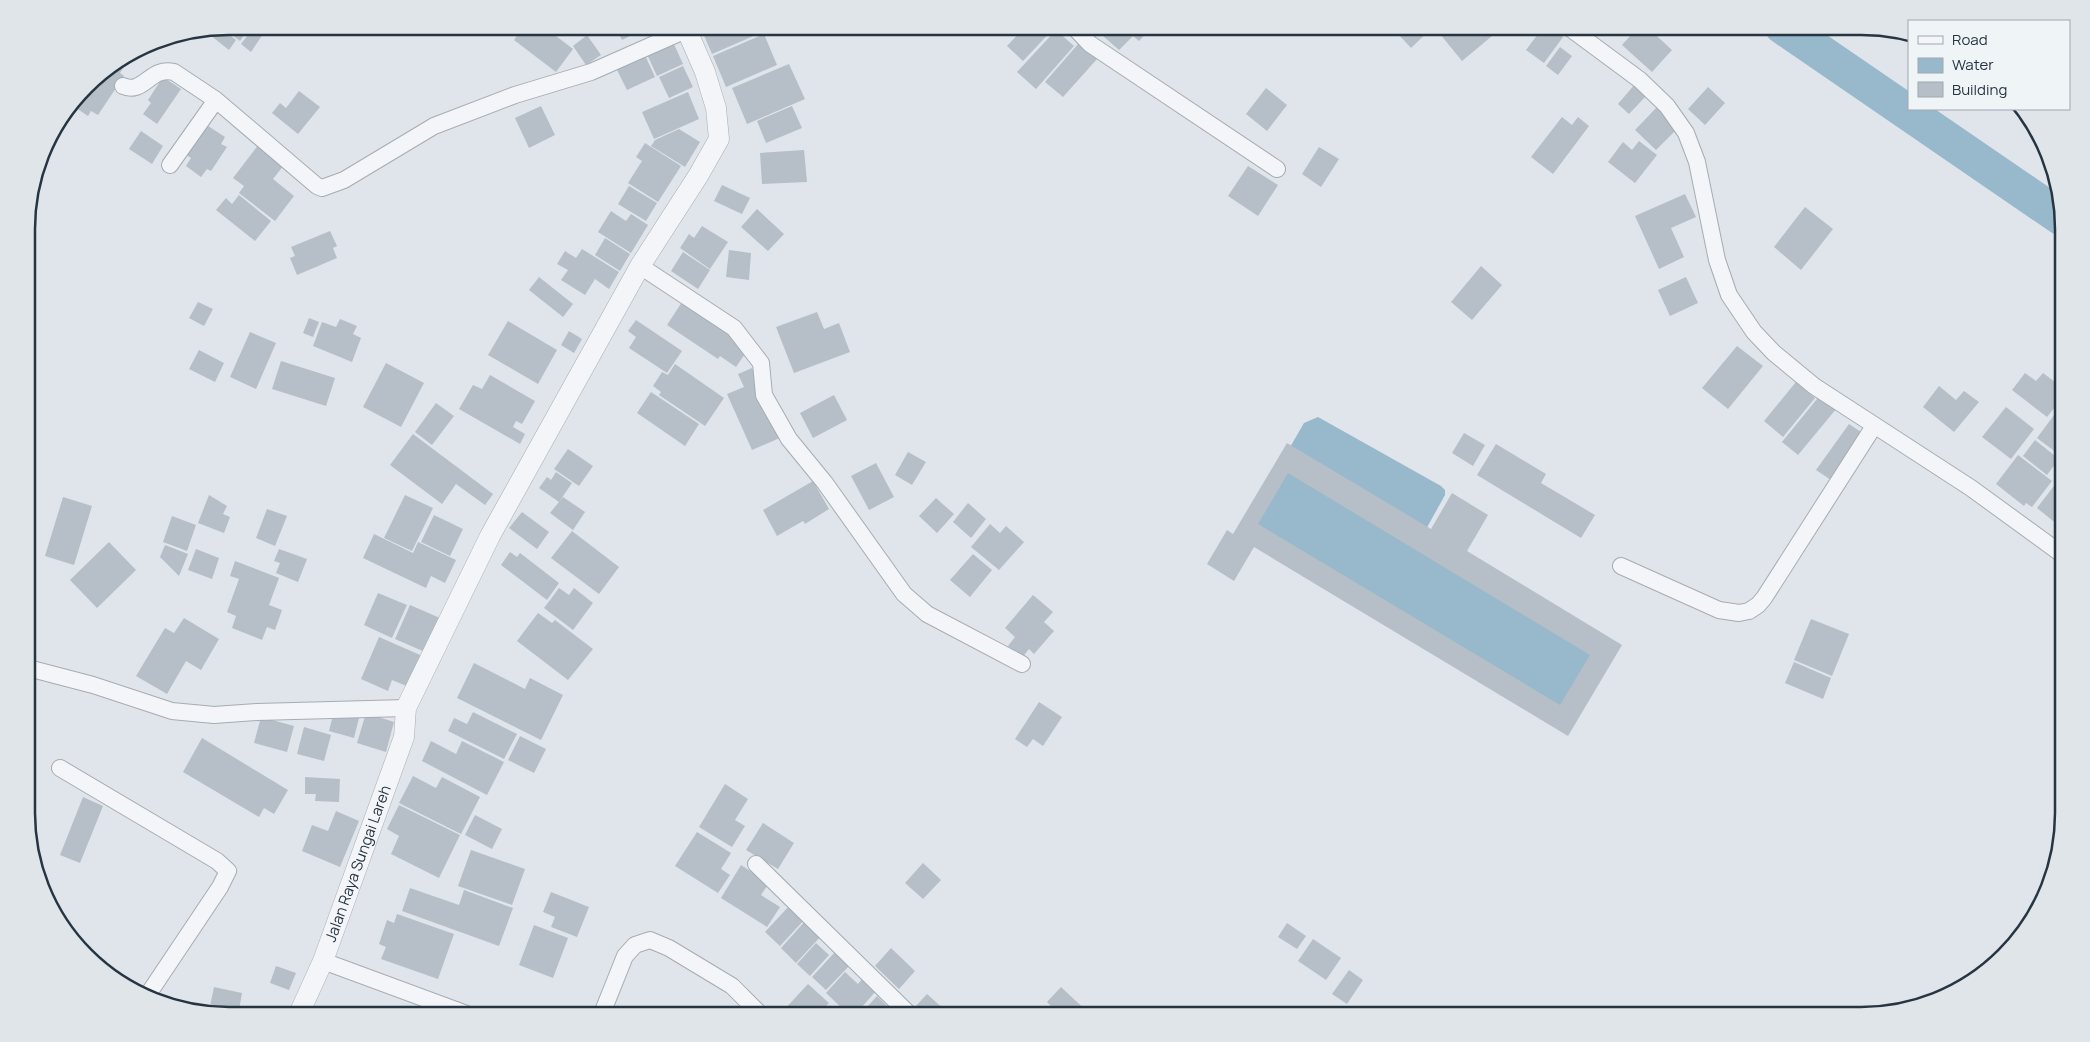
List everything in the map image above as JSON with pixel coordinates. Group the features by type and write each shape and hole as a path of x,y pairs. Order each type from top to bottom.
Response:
{"street":[{"path":"123,86 133,88 140,86 159,72 167,70 174,72 216,100 317,186 322,188 344,180 434,126 515,95 591,72 670,35"},
{"path":"35,670 93,685 172,712 214,715 406,708 490,536 640,266 698,176 719,139 716,108 704,72 688,35"},
{"path":"1082,35 1090,44 1277,169"},
{"path":"1579,35 1640,80 1667,106 1686,133 1698,162 1717,260 1729,295 1754,332 1774,353 1814,386 1971,488 2055,549"},
{"path":"170,165 216,100"},
{"path":"640,266 734,328 761,363 764,394 789,439 824,483 904,594 926,614 1022,664"},
{"path":"1621,566 1719,610 1739,613 1749,611 1764,598 1874,426"},
{"name":"Jalan Raya Sungai Lareh","path":"302,1007 323,961 404,738 406,708"},
{"path":"60,768 218,861 228,871 220,887 150,990"},
{"path":"756,864 902,1007"},
{"path":"605,1007 625,956 635,945 650,940 669,948 732,986 753,1007"},
{"path":"323,961 448,1007"}],"water":[{"path":"1318,417 1441,486 1445,490 1445,495 1425,531 1596,655 1562,710 1259,531 1252,513 1304,423"}],"building":[{"path":"230,35 236,40 229,50 211,36"},
{"path":"232,35 244,35 240,41"},
{"path":"248,35 262,35 251,52 241,44"},
{"path":"518,35 555,35 573,49 556,72 514,40"},
{"path":"587,35 601,55 586,65 573,46"},
{"path":"620,35 632,35 622,40"},
{"path":"704,35 756,35 712,54"},
{"path":"764,35 777,65 726,87 713,56"},
{"path":"1017,35 1048,35 1023,61 1007,46"},
{"path":"1051,35 1062,35 1074,46 1036,89 1017,72"},
{"path":"1102,35 1145,35 1139,41 1133,36 1119,50"},
{"path":"1399,35 1425,35 1411,48"},
{"path":"1441,35 1493,35 1462,61"},
{"path":"1537,35 1560,35 1563,37 1544,63 1526,50"},
{"path":"1631,35 1656,35 1672,50 1652,72 1622,45"},
{"path":"673,42 683,64 657,76 645,50"},
{"path":"1079,43 1097,59 1063,97 1045,82"},
{"path":"1560,47 1572,56 1558,75 1546,66"},
{"path":"644,53 655,77 627,90 615,66"},
{"path":"789,64 805,99 747,124 732,88"},
{"path":"125,66 120,73 124,76 98,115 91,111 88,116 77,109 101,83"},
{"path":"683,66 693,87 669,98 659,77"},
{"path":"163,77 181,89 157,124 143,114 151,103 148,100"},
{"path":"1635,84 1647,95 1629,114 1618,104"},
{"path":"1708,87 1725,103 1705,125 1688,109"},
{"path":"1266,88 1287,105 1267,131 1246,114"},
{"path":"299,91 320,107 298,134 272,113 280,103 286,108"},
{"path":"688,92 699,119 654,139 642,112"},
{"path":"541,106 555,135 529,148 515,118"},
{"path":"792,106 802,128 766,143 757,121"},
{"path":"1657,107 1679,127 1656,150 1635,130"},
{"path":"1562,117 1572,125 1578,117 1589,126 1553,174 1531,157"},
{"path":"202,122 225,137 221,144 227,147 211,171 207,169 201,177 186,166 191,158 185,154"},
{"path":"679,129 700,142 685,167 651,146 655,140"},
{"path":"141,131 163,146 152,164 129,149"},
{"path":"1639,141 1657,155 1635,183 1608,162 1623,142 1632,150"},
{"path":"645,143 681,166 658,202 628,183 642,161 636,157"},
{"path":"259,144 284,165 273,179 294,196 275,221 239,193 244,186 233,178"},
{"path":"1319,147 1339,159 1321,187 1302,174"},
{"path":"804,150 807,182 762,184 760,153"},
{"path":"1248,166 1278,185 1258,216 1228,196"},
{"path":"722,185 750,198 742,214 714,201"},
{"path":"629,186 657,203 646,221 618,204"},
{"path":"1685,194 1696,217 1671,228 1684,257 1659,269 1635,216"},
{"path":"239,195 271,221 255,241 216,210 226,198 232,204"},
{"path":"1805,207 1833,229 1801,270 1774,247"},
{"path":"757,209 784,234 768,251 741,227"},
{"path":"611,211 626,221 631,214 648,225 631,253 598,232"},
{"path":"702,226 728,242 710,269 680,248 689,234 694,238"},
{"path":"330,231 337,246 333,248 337,258 297,275 290,258 295,256 291,247"},
{"path":"605,238 630,254 620,271 595,255"},
{"path":"582,249 619,272 609,289 595,279 585,295 561,280 568,270 557,264 565,251 576,258"},
{"path":"729,250 751,253 749,280 726,277"},
{"path":"683,252 710,270 698,289 671,271"},
{"path":"1481,266 1502,285 1472,320 1451,302"},
{"path":"539,277 573,304 563,317 529,290"},
{"path":"1686,277 1698,303 1670,316 1658,290"},
{"path":"198,302 213,309 204,326 189,318"},
{"path":"682,302 749,348 736,367 720,356 718,359 667,325"},
{"path":"817,312 824,329 839,323 850,352 794,373 776,327"},
{"path":"309,318 319,322 313,337 303,333"},
{"path":"340,319 357,326 353,334 361,338 352,362 313,346 322,322 336,327"},
{"path":"636,320 682,351 667,373 629,348 636,337 628,331"},
{"path":"508,321 557,350 538,384 488,355"},
{"path":"569,331 582,339 574,353 561,345"},
{"path":"250,332 276,343 256,389 230,377"},
{"path":"1737,346 1763,366 1728,409 1702,388"},
{"path":"199,350 224,363 215,382 189,369"},
{"path":"281,361 335,378 326,406 272,389"},
{"path":"386,363 424,383 401,427 363,407"},
{"path":"675,364 724,398 705,426 659,395 661,392 653,386 662,372 668,375"},
{"path":"752,368 782,437 752,450 727,394 744,387 738,374"},
{"path":"2025,373 2036,381 2043,373 2055,382 2055,407 2047,417 2012,390"},
{"path":"490,375 535,401 522,424 516,421 513,427 525,434 520,444 459,409 473,385 482,389"},
{"path":"1796,382 1815,398 1783,437 1764,421"},
{"path":"1939,386 1956,400 1964,391 1979,402 1954,432 1923,407"},
{"path":"651,392 699,424 685,446 637,413"},
{"path":"1821,394 1837,408 1798,455 1782,442"},
{"path":"834,395 847,420 813,438 800,413"},
{"path":"436,403 454,416 432,445 415,432"},
{"path":"2006,407 2034,429 2011,459 1982,437"},
{"path":"2055,414 2055,452 2037,438"},
{"path":"1849,424 1864,434 1831,480 1816,470"},
{"path":"1464,433 1485,445 1473,466 1452,453"},
{"path":"413,434 493,494 485,505 456,484 442,504 390,465"},
{"path":"2035,440 2055,456 2055,464 2047,475 2023,456"},
{"path":"1287,443 1431,529 1452,493 1488,515 1467,551 1622,645 1568,736 1254,547 1234,581 1207,564 1227,530 1233,534","holes":["1288,473 1590,655 1560,705 1258,524"]},
{"path":"1496,444 1546,474 1541,483 1595,515 1581,538 1477,475"},
{"path":"568,449 593,466 579,486 554,469"},
{"path":"908,452 926,462 912,485 895,475"},
{"path":"2018,455 2052,481 2032,507 2026,503 2024,506 1996,484"},
{"path":"876,463 894,497 869,510 851,476"},
{"path":"556,472 572,483 559,502 539,488 547,477 551,480"},
{"path":"813,481 829,509 805,524 803,521 777,536 763,510"},
{"path":"2055,484 2055,523 2037,508"},
{"path":"209,495 227,506 223,514 230,517 224,533 198,523"},
{"path":"405,495 433,508 412,551 384,538"},
{"path":"63,497 92,506 74,565 45,556"},
{"path":"563,497 585,512 573,530 550,513"},
{"path":"936,498 954,514 937,533 919,516"},
{"path":"968,503 986,519 971,538 953,522"},
{"path":"267,509 287,516 275,546 256,538"},
{"path":"522,512 549,532 537,549 509,528"},
{"path":"434,515 463,529 450,556 421,542"},
{"path":"172,516 196,525 187,551 163,542"},
{"path":"990,524 1000,533 1006,526 1024,542 999,570 971,547"},
{"path":"572,531 619,567 599,594 551,558"},
{"path":"374,534 413,553 418,542 456,560 445,583 431,576 426,588 363,558"},
{"path":"109,542 136,570 97,608 70,580"},
{"path":"165,545 188,554 179,576 160,557"},
{"path":"196,549 219,558 212,579 188,570"},
{"path":"279,549 307,559 298,582 276,573 280,563 274,561"},
{"path":"510,552 517,557 520,553 559,583 547,600 501,565"},
{"path":"973,554 992,570 970,597 950,580"},
{"path":"235,561 279,578 269,605 282,610 275,630 267,627 262,640 232,628 236,616 227,612 239,579 230,576"},
{"path":"559,588 569,595 574,588 593,603 573,630 544,608"},
{"path":"378,593 407,605 392,638 364,625"},
{"path":"1033,595 1053,612 1044,622 1054,631 1034,654 1029,649 1022,658 1008,646 1015,637 1005,628"},
{"path":"410,605 440,618 425,652 395,639"},
{"path":"538,613 552,623 555,620 593,649 568,680 517,641"},
{"path":"184,618 219,639 201,670 186,661 167,694 136,676 165,628 174,633"},
{"path":"1811,619 1849,634 1832,676 1794,660"},
{"path":"379,637 427,658 414,689 392,680 388,691 361,679"},
{"path":"1794,662 1831,678 1823,699 1785,683"},
{"path":"474,663 525,689 530,678 563,695 541,740 457,698"},
{"path":"1039,702 1062,717 1043,746 1033,739 1027,747 1015,739"},
{"path":"334,711 359,718 354,738 329,731"},
{"path":"473,712 517,734 504,759 448,731 454,718 467,724"},
{"path":"366,713 394,722 386,752 357,743"},
{"path":"261,717 294,726 287,752 254,743"},
{"path":"304,727 331,735 324,761 297,754"},
{"path":"520,736 546,749 534,773 508,760"},
{"path":"202,738 288,790 274,814 264,808 259,817 183,772"},
{"path":"431,741 456,754 462,741 504,762 487,795 422,761"},
{"path":"413,776 436,788 442,777 480,797 461,834 399,803"},
{"path":"305,777 340,779 339,802 315,801 316,794 305,794"},
{"path":"725,784 748,799 735,820 745,826 732,847 699,827"},
{"path":"83,797 103,806 80,863 60,855"},
{"path":"399,805 460,835 439,878 391,854 399,836 387,829"},
{"path":"336,811 359,821 340,867 302,851 312,825 328,831"},
{"path":"475,815 502,829 492,849 465,835"},
{"path":"763,823 794,843 778,869 746,850"},
{"path":"697,832 731,853 721,869 730,875 718,893 675,866"},
{"path":"471,850 525,869 512,905 458,886"},
{"path":"923,863 941,880 923,899 905,883"},
{"path":"741,865 769,883 761,895 780,907 767,927 721,898"},
{"path":"410,888 459,905 464,890 513,908 499,946 402,911"},
{"path":"551,892 589,907 577,937 551,927 555,917 543,912"},
{"path":"790,905 805,919 780,946 765,932"},
{"path":"397,914 454,934 438,979 381,959 386,947 379,944 387,920 394,923"},
{"path":"806,920 822,935 796,963 781,948"},
{"path":"1287,923 1306,936 1297,949 1278,937"},
{"path":"534,925 568,938 553,978 519,965"},
{"path":"1313,939 1341,958 1326,980 1298,961"},
{"path":"816,943 829,955 810,976 797,964"},
{"path":"891,948 915,971 899,989 875,966"},
{"path":"835,952 850,965 826,990 812,977"},
{"path":"276,966 296,973 289,990 270,983"},
{"path":"1349,970 1363,980 1347,1004 1332,994"},
{"path":"845,972 858,984 863,978 876,991 862,1007 841,1007 826,993"},
{"path":"808,984 829,1003 825,1007 787,1007"},
{"path":"214,987 242,993 240,1007 210,1006"},
{"path":"1061,987 1082,1007 1052,1007 1047,1002"},
{"path":"927,994 942,1007 915,1007"},
{"path":"877,996 888,1007 867,1007"}],"waterway":[{"path":"1795,35 2054,213"}]}
